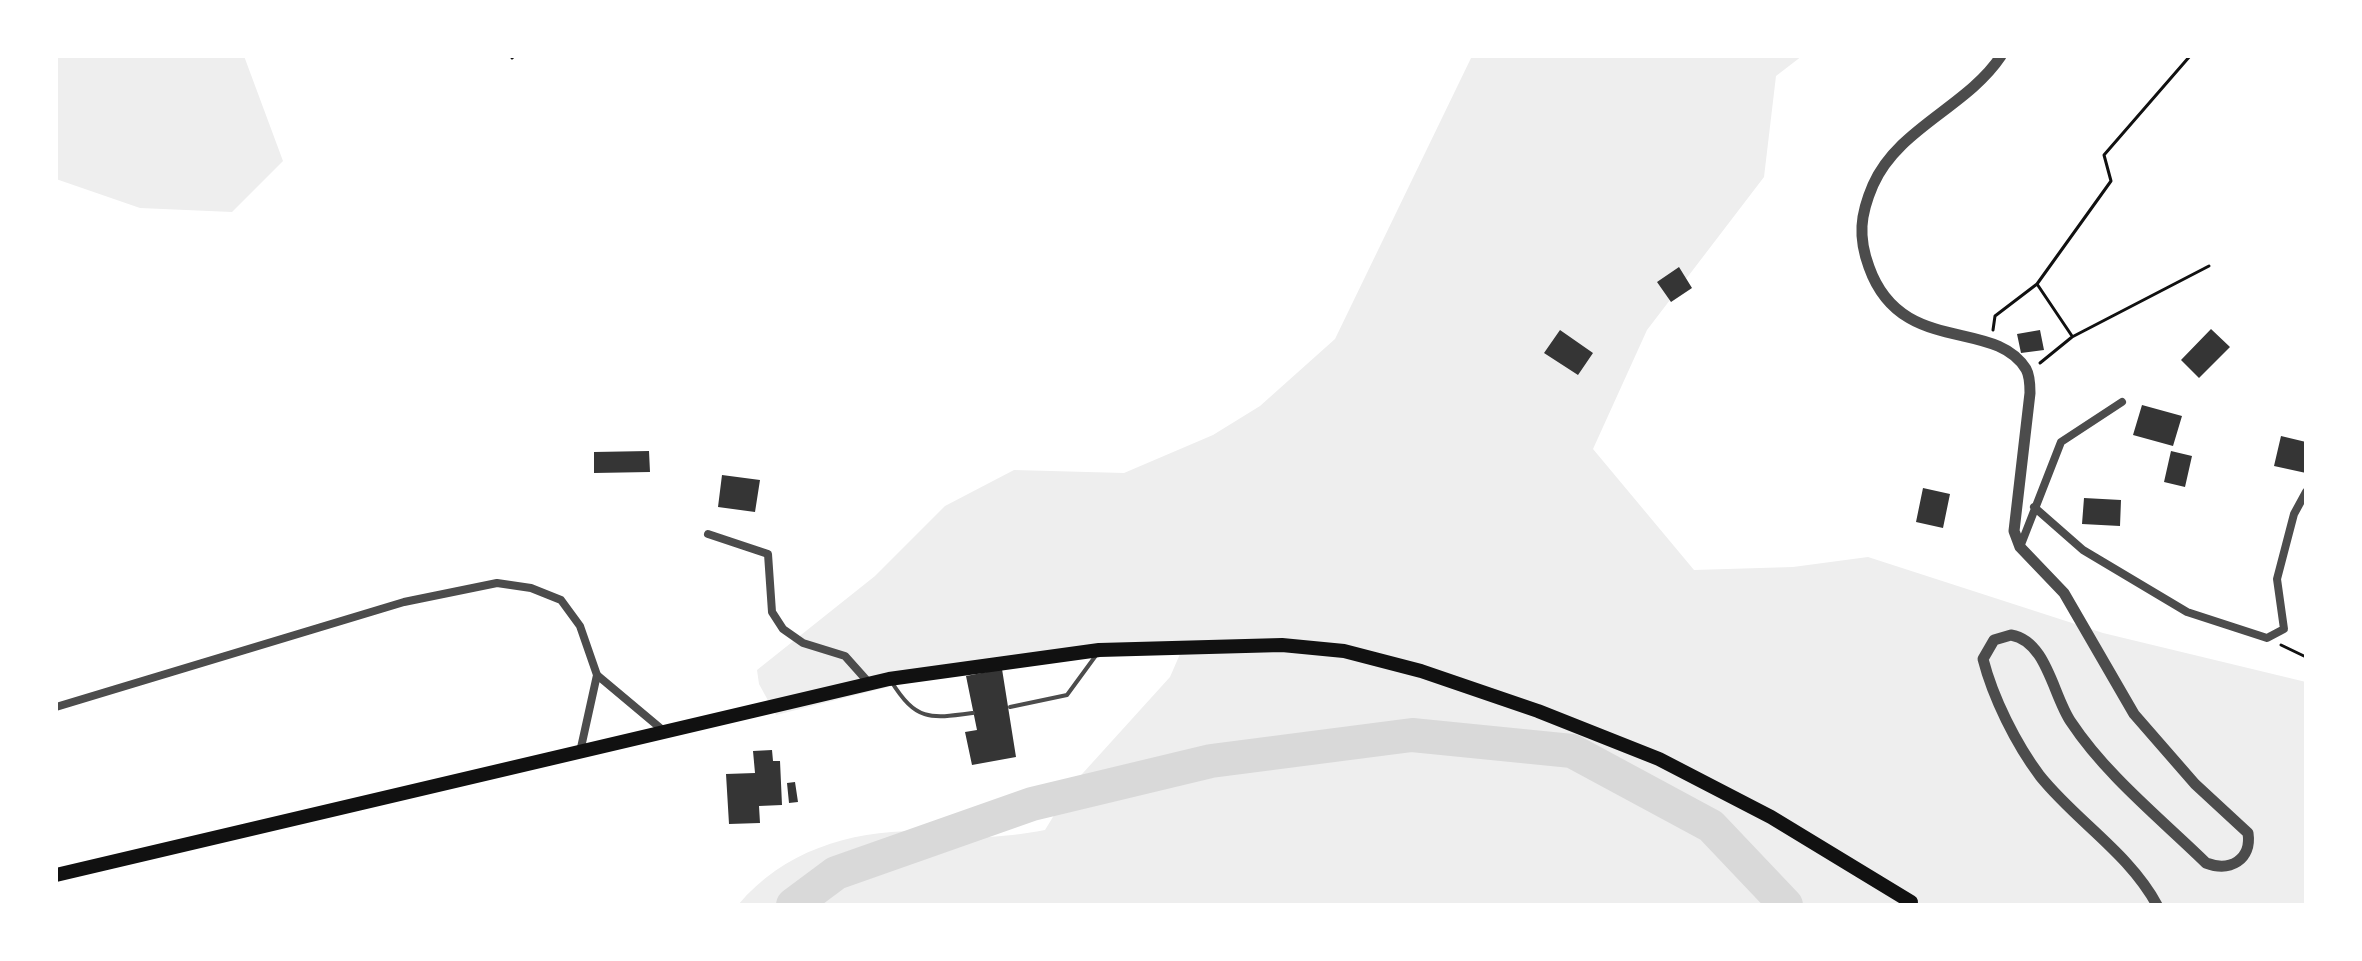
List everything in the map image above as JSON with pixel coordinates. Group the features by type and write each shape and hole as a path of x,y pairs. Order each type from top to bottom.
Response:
{"main road":[{"path":"56,875 889,679 1099,650 1282,645 1344,651 1421,671 1538,711 1659,759 1771,817 1911,902"}],"street":[{"path":"2001,56 1963,95 1882,164 1863,209 1860,228 1862,247 1884,297 1900,312 1937,332 2006,351 2028,372 2030,393 2014,531 2020,547 2064,593 2134,714 2195,784 2248,833 2248,849 2240,860 2225,868 2206,863 2110,768 2070,722 2034,647 2011,635 1994,640 1983,659 1987,677 2033,763 2041,776 2125,861 2157,905"},
{"path":"2020,547 2061,442 2122,402"},
{"path":"2034,507 2083,550 2187,612 2267,638 2284,629 2277,579 2294,514 2306,492"},
{"path":"708,534 768,554 772,612 783,629 803,643 845,656 870,684"},
{"path":"56,707 404,602 497,583 531,588 561,600 580,626 597,675 665,732"},
{"path":"580,752 597,675"}],"lane":[{"path":"1010,707 1067,695 1085,675 1099,650"},
{"path":"889,679 904,703 919,714 937,718 973,713"}],"path":[{"path":"1991,345 1995,316 2037,284 2111,181 2104,155 2190,56"},
{"path":"2028,372 2072,337 2209,266"},
{"path":"2037,284 2072,337"},
{"path":"2267,638 2306,657"}],"shaded area":[{"path":"56,56 244,56 283,161 232,212 140,208 56,179"},
{"path":"1472,56 1802,56 1776,76 1764,177 1647,330 1593,449 1694,570 1793,567 1868,557 2103,633 2306,682 2306,905 738,905 776,870 798,857 845,839 896,832 922,831 980,837 1045,830 1073,784 1170,677 1180,654 1067,656 944,673 776,715 759,684 757,670 875,576 945,506 1014,470 1124,473 1213,435 1260,406 1335,339"}],"building":[{"path":"1679,267 1692,288 1671,302 1657,282"},
{"path":"2211,329 2230,347 2199,378 2181,360"},
{"path":"1560,330 1593,353 1578,375 1544,353"},
{"path":"2040,330 2044,350 2021,353 2017,334"},
{"path":"2142,405 2182,416 2173,446 2133,435"},
{"path":"2281,436 2306,442 2306,473 2274,466"},
{"path":"649,451 650,472 594,473 594,452"},
{"path":"2171,451 2192,456 2185,487 2164,482"},
{"path":"722,475 760,480 755,512 718,507"},
{"path":"1923,488 1950,494 1943,528 1916,522"},
{"path":"2084,498 2121,500 2120,526 2082,524"},
{"path":"1002,669 1016,757 972,765 965,732 977,730 966,676"},
{"path":"772,750 773,761 780,761 782,805 759,806 760,823 729,824 726,774 755,773 753,751"},
{"path":"795,782 798,802 789,803 787,783"}],"waterway":[{"path":"793,905 836,873 1032,804 1211,761 1412,735 1572,751 1711,826 1786,905"}]}
